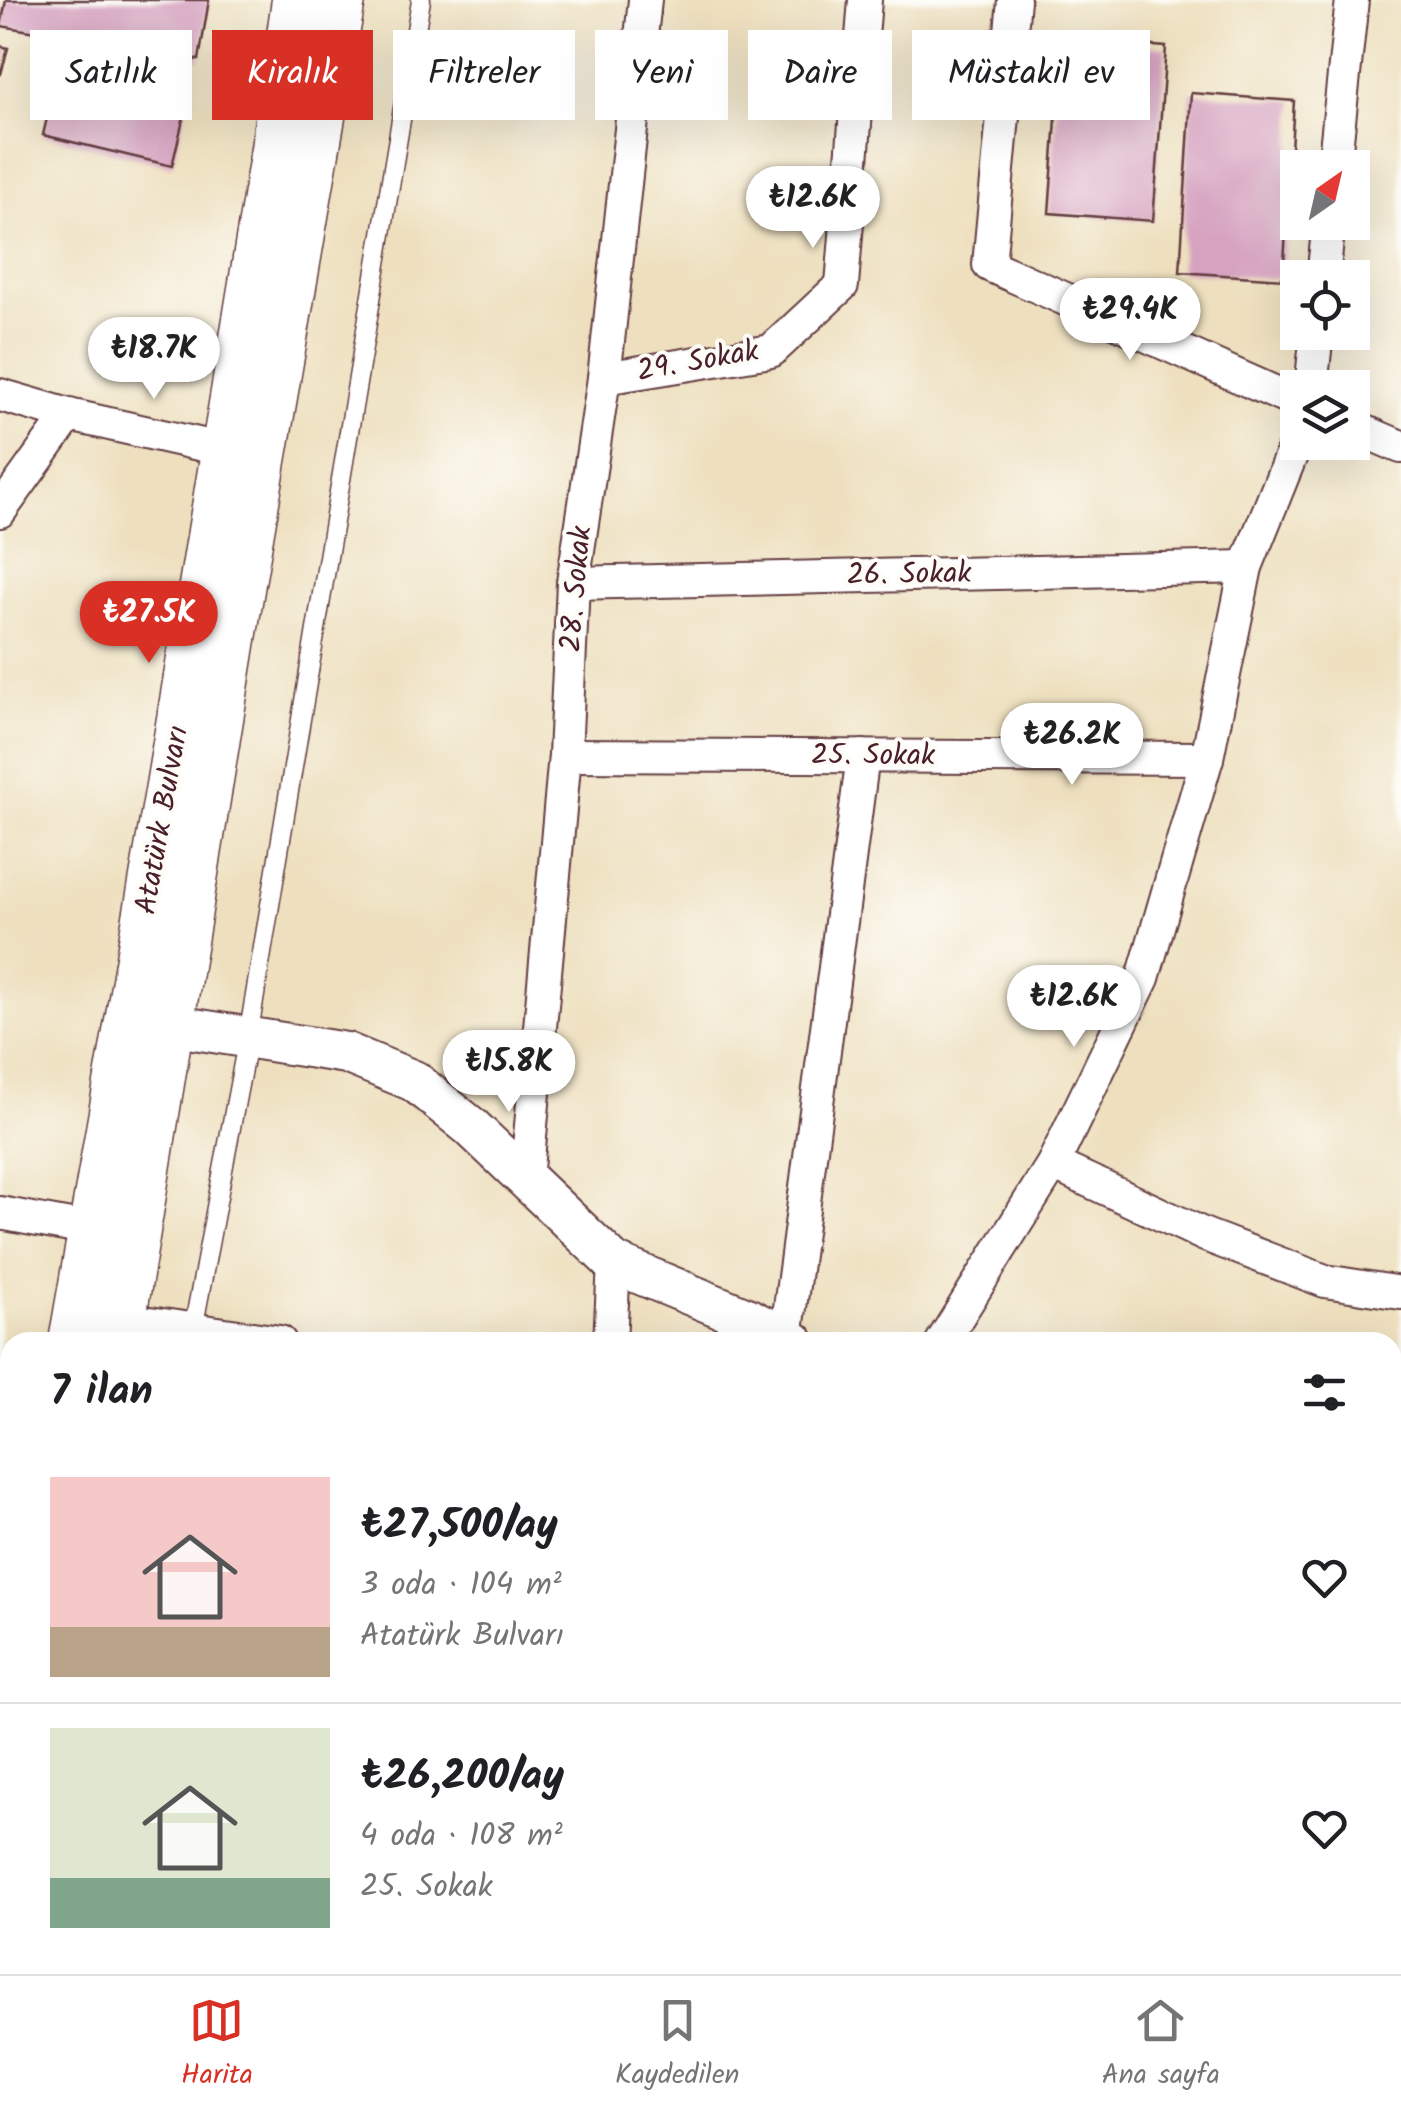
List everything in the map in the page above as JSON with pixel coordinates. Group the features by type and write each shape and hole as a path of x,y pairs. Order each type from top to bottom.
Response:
{"main road":[{"name":"Atatürk Bulvarı","path":"75,1332 169,792 296,0"},
{"name":"Atatürk Bulvarı","path":"120,1331 244,563 341,0"}],"street":[{"name":"28. Sokak","path":"526,1180 566,755 573,583 604,378 645,0"},
{"name":"29. Sokak","path":"604,378 771,351 842,285 865,0"},
{"path":"1014,0 988,266 1280,395"},
{"path":"1336,150 1352,0"},
{"path":"0,395 68,415 225,450"},
{"path":"0,511 68,415"},
{"path":"1370,433 1401,446"},
{"path":"948,1332 1053,1164 1143,978 1207,758 1246,567 1289,460"},
{"name":"26. Sokak","path":"573,583 1246,567"},
{"name":"25. Sokak","path":"566,755 1207,758"},
{"path":"791,1332 862,756"},
{"path":"170,1024 346,1053 414,1081 471,1127 614,1263 774,1332"},
{"path":"1053,1164 1205,1235 1325,1281 1401,1293"},
{"path":"0,1213 92,1230"},
{"path":"611,1332 614,1263"}],"lane":[{"path":"193,1332 248,1037 422,0"}],"building":[{"path":"6,0 209,0 199,60 192,59 192,30 30,31 1,26"},
{"path":"0,46 8,48 1,74 0,74"},
{"path":"1150,46 1166,47 1153,221 1049,213 1056,120 1150,120"},
{"path":"1191,93 1294,101 1291,150 1280,150 1280,240 1285,240 1280,279 1180,272"},
{"path":"47,120 183,120 172,166 43,135"}]}
